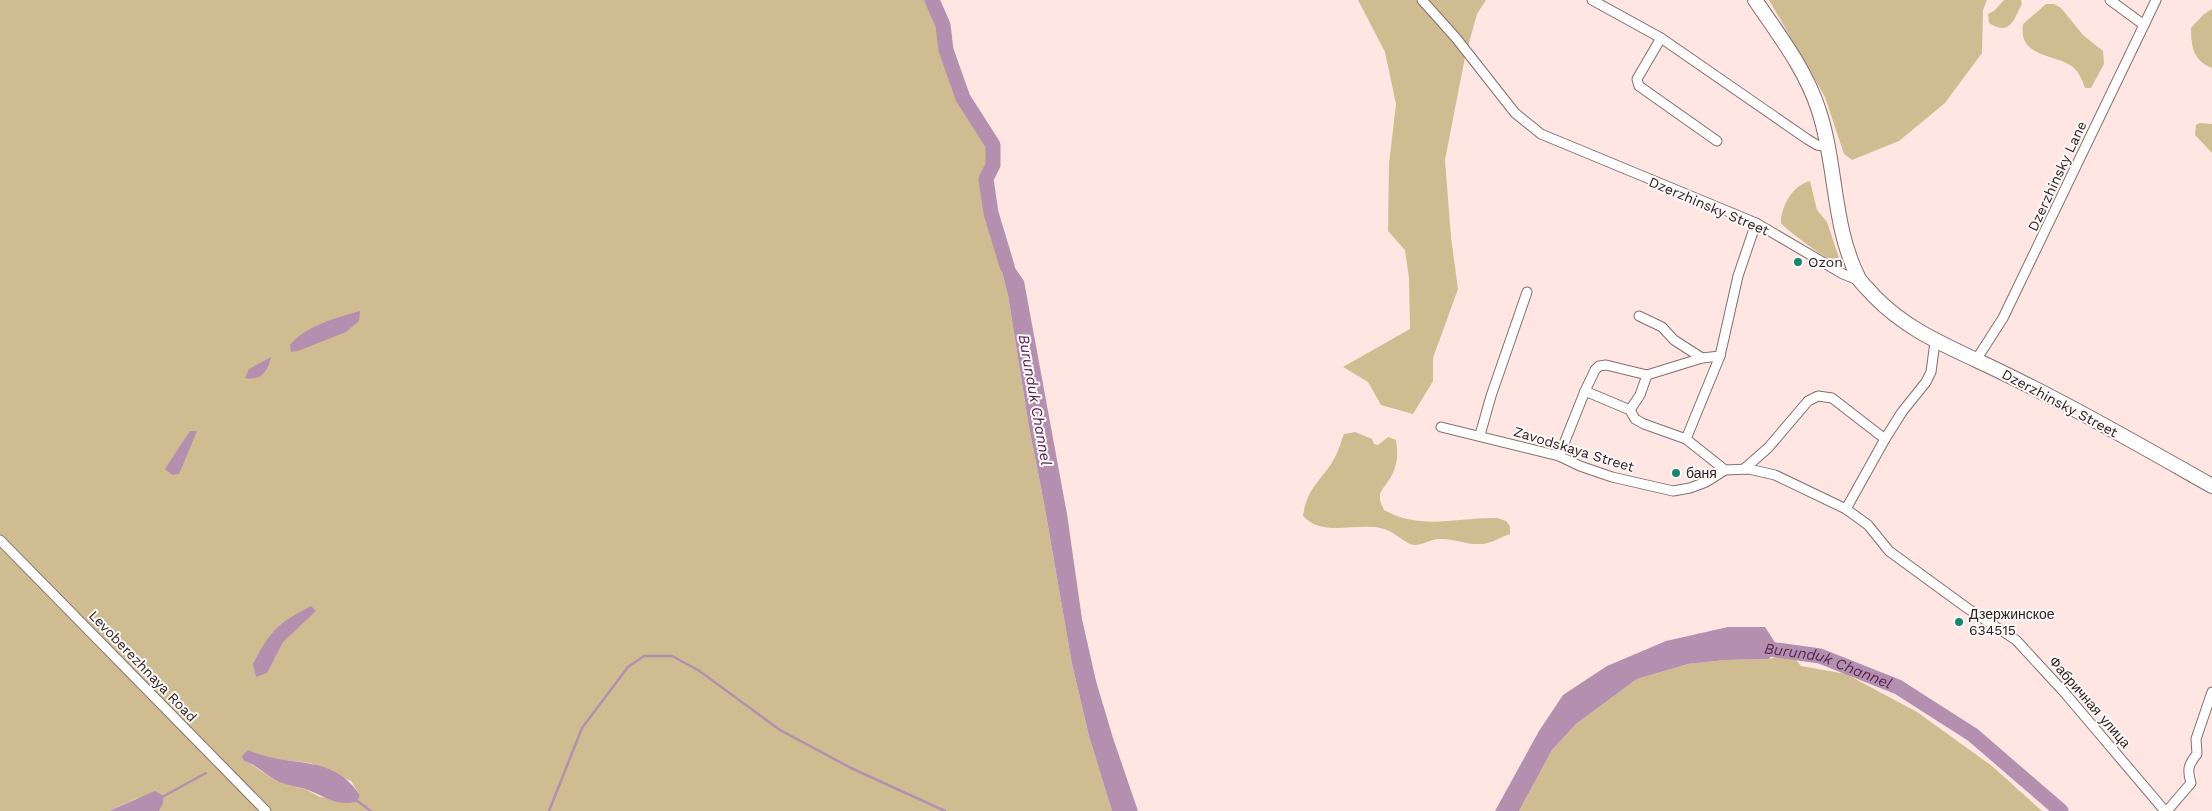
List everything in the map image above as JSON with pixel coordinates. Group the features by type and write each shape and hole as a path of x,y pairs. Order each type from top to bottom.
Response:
{"street":[{"name":"Dzerzhinsky Street","path":"1422,0 1477,64 1515,113 1541,134 1756,223 1844,274 1860,281 1882,304 1935,342 2052,398 2212,486"},
{"path":"1592,0 1661,38 1807,139 1817,145 1828,147"},
{"path":"1755,0 1799,65 1810,86 1819,111 1828,147 1837,213 1846,248 1860,281"},
{"path":"2110,0 2144,25"},
{"name":"Dzerzhinsky Lane","path":"1976,360 2002,318 2156,0"},
{"path":"1661,38 1637,79 1639,86 1717,141"},
{"path":"1686,439 1720,356 1738,276 1756,223"},
{"path":"1480,435 1528,292"},
{"path":"1639,316 1662,327 1674,340 1702,358"},
{"path":"1846,510 1884,439 1902,412 1926,382 1931,372 1935,342"},
{"path":"1559,456 1585,391 1595,370 1599,366 1606,364 1646,375 1702,358 1720,356"},
{"path":"1630,410 1640,396 1646,375"},
{"path":"1585,391 1630,410 1635,419 1644,424 1686,439 1725,470"},
{"path":"1744,469 1768,448 1808,401 1818,396 1832,398 1884,439"},
{"name":"Zavodskaya Street","path":"1440,427 1460,433 1480,435 1559,456 1580,466 1612,477 1673,490 1690,488 1706,482 1725,470 1744,469 1775,475 1846,510 1868,525 1888,551"},
{"name":"Levoberezhnaya Road","path":"0,540 266,811"},
{"name":"Фабричная улица","path":"1888,551 1967,608 2016,640 2064,692 2166,811 2192,783 2188,771 2189,763 2197,754 2196,739 2212,692"}],"shaded area":[{"path":"0,0 932,0 943,25 946,50 963,98 993,145 993,165 986,179 991,213 1000,246 1001,268 1008,295 1029,427 1072,664 1089,736 1112,811 159,811 163,804 164,796 138,798 109,811 0,811","holes":["248,751 268,758 310,763 351,781 360,795 358,801 320,797 307,790 276,781 248,762"]},
{"path":"1358,0 1486,0 1477,14 1465,57 1445,160 1451,237 1458,289 1433,358 1433,381 1413,414 1381,405 1368,382 1343,367 1410,329 1409,278 1405,250 1388,231 1389,164 1396,104 1385,52"},
{"path":"1769,0 1987,0 1983,10 1982,53 1945,103 1899,141 1852,160 1844,154 1825,97"},
{"path":"2004,0 2021,0 2022,4 2010,25 2002,28 1996,27 1989,23 1988,14 1994,11"},
{"path":"2046,4 2054,4 2061,8 2083,35 2103,51 2104,64 2091,88 2085,88 2083,81 2070,65 2038,53 2026,43 2023,35 2023,24"},
{"path":"2212,9 2212,68 2201,61 2194,52 2191,28 2204,14"},
{"path":"2200,123 2212,124 2212,153 2195,135 2196,125"},
{"path":"1810,181 1817,210 1827,222 1840,261 1837,263 1808,245 1781,223 1783,210 1789,197 1798,187"},
{"path":"1355,432 1372,439 1374,444 1378,445 1388,437 1396,440 1397,454 1395,466 1380,495 1384,510 1412,520 1440,522 1497,518 1506,521 1510,526 1510,534 1484,544 1470,544 1439,539 1414,545 1380,528 1329,528 1311,522 1303,516 1308,497 1335,457 1344,434"},
{"path":"1790,653 1801,666 1846,674 1917,712 1992,766 2042,811 1519,811 1552,750 1576,724 1637,679 1688,664 1725,660 1769,659"}],"water":[{"path":"1000,246 1024,281 1067,514 1082,619 1096,681 1138,811 1112,811 1089,736 1072,664 1029,427 1008,295 1001,268"},
{"path":"360,311 359,321 346,332 291,352 290,345 313,327"},
{"path":"271,357 268,367 259,377 245,378 249,369"},
{"path":"190,431 197,431 179,474 172,475 165,469"},
{"path":"311,606 316,611 283,642 267,673 256,677 253,664 270,636 283,623"},
{"path":"1728,627 1765,627 1778,647 1769,659 1725,660 1688,664 1637,679 1576,724 1552,750 1519,811 1495,811 1539,731 1563,695 1607,666 1666,641"},
{"path":"248,750 264,756 323,767 336,772 349,782 360,795 358,801 350,803 337,802 305,789 278,782 244,761 242,756"},
{"path":"155,791 164,796 163,804 159,811 109,811"}],"waterway":[{"name":"Burunduk Channel","path":"932,0 943,25 946,50 963,98 993,145 993,165 986,179 991,213 1007,266"},
{"name":"Burunduk Channel","path":"1755,647 1820,656 1898,687 1973,735 2061,811"},
{"path":"549,811 582,728 628,667 644,656 672,656 698,670 780,730 851,768 945,811"},
{"path":"162,797 206,773"},
{"path":"356,800 371,811"}],"place":[{"name":"Ozon","path":"1798,262"},
{"name":"баня","path":"1676,473"},
{"name":"Дзержинское 634515","path":"1959,622"}]}
